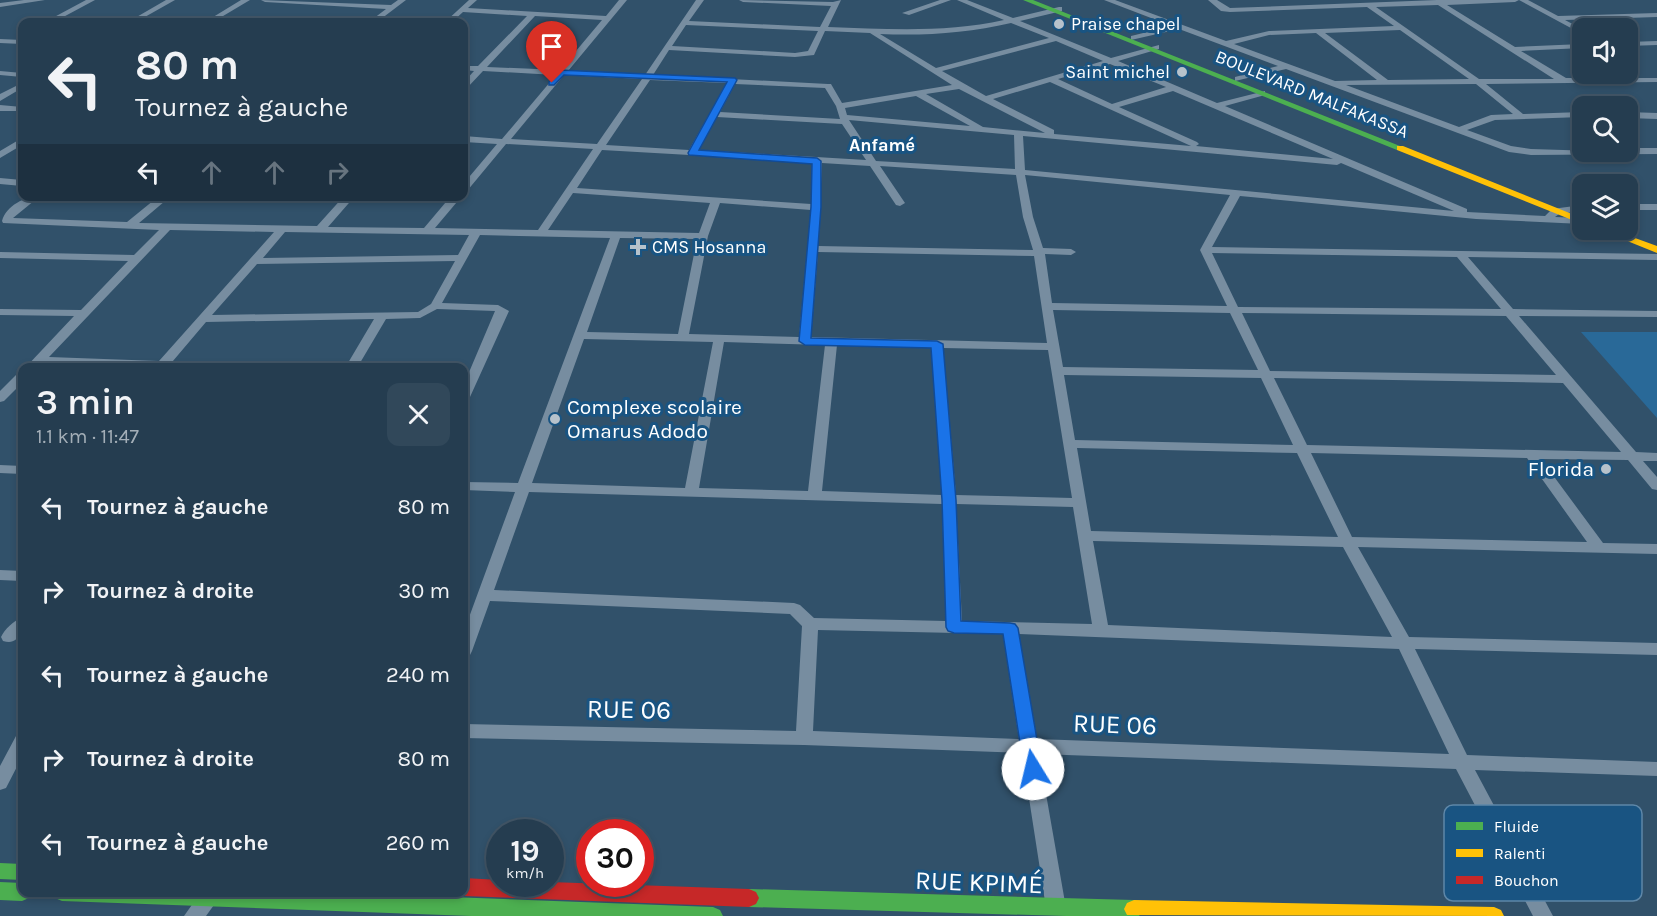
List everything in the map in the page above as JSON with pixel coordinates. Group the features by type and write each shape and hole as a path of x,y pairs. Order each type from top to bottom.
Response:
{"main road":[{"name":"BOULEVARD MALFAKASSA","path":"1028,0 1238,79 1572,216"},
{"name":"BOULEVARD MALFAKASSA","path":"1037,0 1262,93 1572,213"},
{"path":"1638,238 1657,245"},
{"path":"1631,240 1657,250"},
{"path":"0,871 18,872"},
{"name":"RUE KPIMÉ","path":"468,887 1056,908 1494,916"},
{"path":"0,891 18,892"},
{"path":"184,897 713,916"}],"street":[{"path":"0,3 41,0"},
{"path":"57,18 91,0"},
{"path":"139,18 171,0"},
{"path":"216,18 246,0"},
{"path":"265,0 393,7"},
{"path":"378,18 402,0"},
{"path":"453,18 473,0"},
{"path":"468,184 623,0"},
{"path":"541,232 700,0"},
{"path":"667,48 805,55 812,53 836,2 743,0"},
{"path":"900,33 909,0"},
{"path":"906,13 948,0"},
{"path":"961,0 1057,38 1476,216"},
{"path":"1108,0 1509,150 1656,152"},
{"path":"1212,0 1224,9 1230,10 1304,14 1370,6 1515,0"},
{"path":"1523,0 1572,26"},
{"path":"1437,2 1564,81"},
{"path":"1370,6 1478,82 1520,115"},
{"path":"685,22 900,33 969,29 1055,9"},
{"path":"463,10 609,18"},
{"path":"468,82 533,14"},
{"path":"1304,14 1320,31 1385,82"},
{"path":"1559,18 1657,15"},
{"path":"1134,38 1177,27"},
{"path":"1225,44 1269,33 1401,28"},
{"path":"871,32 960,86 1058,136"},
{"path":"934,71 1057,38"},
{"path":"13,42 18,39"},
{"path":"0,41 18,42"},
{"path":"1638,44 1657,43"},
{"path":"1513,49 1572,46"},
{"path":"985,99 1153,48"},
{"path":"1238,79 1284,67"},
{"path":"468,68 649,75 828,86 840,106 844,120 900,203"},
{"path":"0,73 18,75"},
{"path":"693,153 732,80"},
{"path":"1051,80 1207,150"},
{"path":"1330,83 1657,80"},
{"path":"840,106 960,86"},
{"path":"0,98 18,87"},
{"path":"1110,107 1173,88"},
{"path":"920,93 984,129"},
{"path":"1216,106 1262,93"},
{"path":"0,108 18,109"},
{"path":"714,114 984,129 1351,163"},
{"path":"1458,131 1485,119 1520,115 1572,115"},
{"path":"1638,116 1657,116"},
{"path":"1018,132 1020,172 1049,306 1053,347 1101,630"},
{"path":"468,139 1020,172 1476,216 1572,221"},
{"path":"0,155 18,144"},
{"path":"805,341 816,207 817,161"},
{"path":"0,181 18,183"},
{"path":"570,190 816,207"},
{"path":"1205,250 1236,194"},
{"path":"683,338 703,236 716,200"},
{"path":"28,201 9,214 7,221 166,227 703,236"},
{"path":"129,226 160,201"},
{"path":"319,230 345,201"},
{"path":"428,230 453,201"},
{"path":"1638,207 1657,207"},
{"path":"1545,220 1561,210 1572,209"},
{"path":"36,363 166,227"},
{"path":"164,363 282,229"},
{"path":"203,319 381,318 420,315 435,306 477,231"},
{"path":"468,640 616,235"},
{"path":"813,249 1071,252"},
{"path":"1205,250 1657,257"},
{"path":"1205,250 1347,541 1404,643 1484,805"},
{"path":"1459,253 1657,486"},
{"path":"0,255 137,258"},
{"path":"254,261 460,258"},
{"path":"435,306 503,310 468,388"},
{"path":"1049,306 1512,314 1657,314"},
{"path":"0,312 84,313"},
{"path":"354,363 381,318"},
{"path":"579,335 1053,347"},
{"path":"691,492 719,339"},
{"path":"815,495 831,342"},
{"path":"937,344 949,500 954,627"},
{"path":"1057,371 1564,379"},
{"path":"0,398 18,380"},
{"path":"1070,444 1657,457"},
{"path":"1531,454 1599,548"},
{"path":"0,469 18,470"},
{"path":"468,486 1079,502"},
{"path":"1084,536 1657,549"},
{"path":"2,577 18,576"},
{"path":"485,594 788,607 799,611 810,624 804,738"},
{"path":"810,624 1101,630 1404,643 1657,649"},
{"path":"9,637 18,628"},
{"path":"1010,628 1056,908"},
{"name":"RUE 06","path":"468,731 804,738 1657,769"},
{"path":"0,783 18,749"},
{"path":"194,916 209,898"},
{"path":"1535,901 1543,916"}],"shaded area":[{"path":"1581,332 1657,332 1657,418"}],"traffic: fast":[{"path":"1027,0 1400,148"},
{"path":"0,871 18,872"},
{"path":"0,891 18,892"},
{"path":"198,897 713,916"},
{"path":"749,898 1134,909"}],"traffic: slow":[{"path":"1400,148 1572,217"},
{"path":"1631,240 1657,250"},
{"path":"1134,909 1494,916"}],"traffic: jam":[{"path":"468,887 749,898"}],"place":[{"name":"Praise chapel","path":"1059,24"},
{"name":"Saint michel","path":"1182,72"},
{"name":"CMS Hosanna","path":"638,247"},
{"name":"Complexe scolaire Omarus Adodo","path":"555,419"},
{"name":"Florida","path":"1606,469"}],"district":[{"name":"Anfamé","path":"882,145"}],"route":[{"path":"552,83 562,72 732,80 693,153 817,161 816,207 805,341 937,344 949,500 954,627 1010,628 1033,769"}]}
